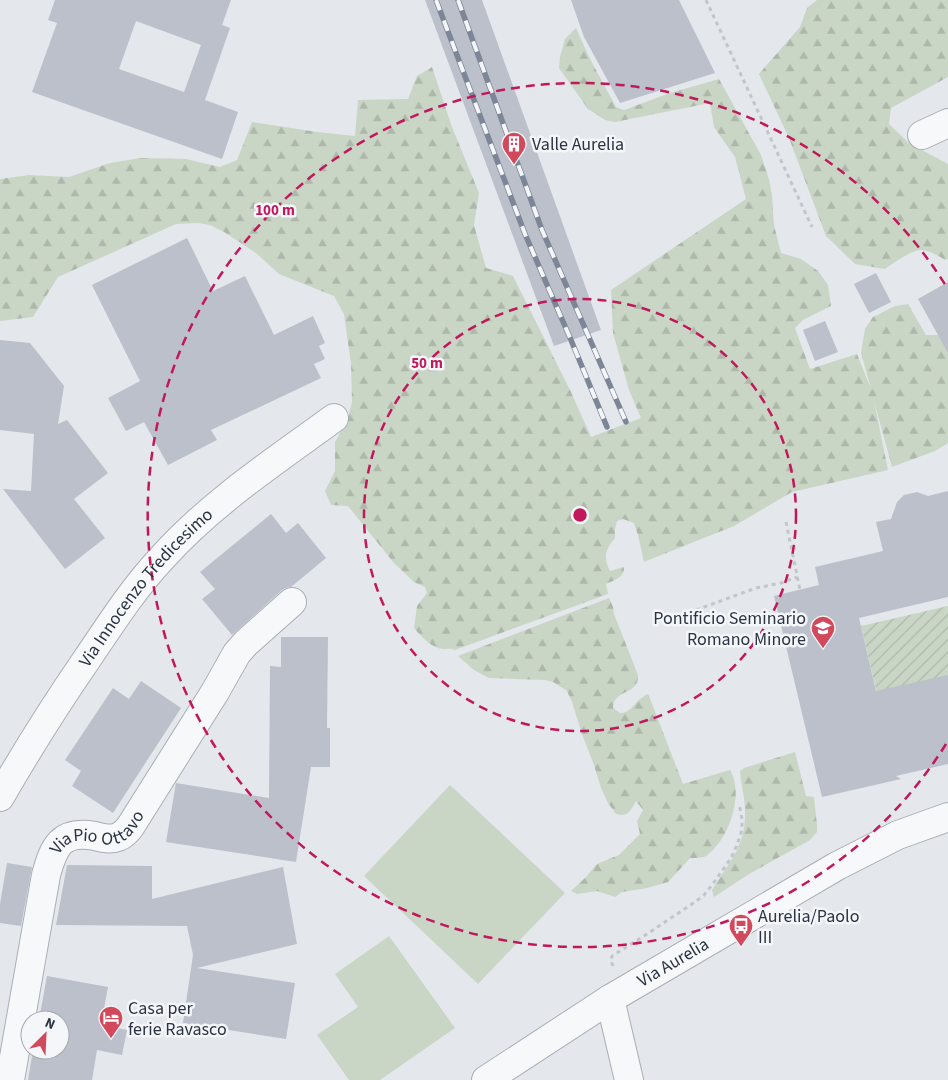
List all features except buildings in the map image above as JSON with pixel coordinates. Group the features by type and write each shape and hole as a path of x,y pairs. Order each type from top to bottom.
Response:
{"street":[{"path":"922,135 948,122"},
{"name":"Via Innocenzo Tredicesimo","path":"0,797 110,625 140,583 161,559 208,513 233,492 334,418"},
{"name":"Via Pio Ottavo","path":"10,1080 46,875 54,851 59,844 70,836 78,834 106,839 117,838 124,834 204,709 237,653 292,602"},
{"name":"Via Aurelia","path":"486,1080 610,999 838,866 898,835 948,816"},
{"path":"610,999 629,1080"}],"path":[{"path":"706,0 812,227"},
{"path":"786,522 800,590"},
{"path":"696,610 756,588 781,583 797,577"},
{"path":"614,966 611,961 612,956 695,902 712,885 737,846 742,830 740,803"}],"green space":[{"path":"817,0 948,0 948,77 891,108 889,124 909,143 948,164 948,259 945,260 930,252 919,250 885,269 855,264 826,236 789,138 759,74 800,27 807,8"},
{"path":"576,28 590,59 616,107 624,110 670,93 719,79 761,155 769,179 774,225 781,253 801,259 818,271 828,285 831,306 803,320 795,328 810,369 857,354 871,389 861,353 865,329 873,317 895,306 908,304 926,335 938,335 948,329 948,443 935,451 892,467 874,401 888,470 792,492 734,526 644,562 634,523 623,519 617,521 615,538 607,550 606,562 610,571 623,567 624,571 615,580 606,584 608,594 455,650 443,649 430,644 414,628 417,606 427,593 425,587 414,582 394,563 348,506 331,505 325,491 335,471 335,442 347,421 352,402 351,364 344,314 334,296 279,274 256,253 210,225 198,223 176,224 58,277 33,317 0,321 0,179 29,175 69,177 110,163 140,158 186,159 220,167 237,160 252,122 355,136 358,100 408,99 417,76 432,67 452,127 479,193 474,225 486,268 513,276 571,392 591,437 641,418 629,390 613,333 611,290 746,199 735,157 714,127 710,103 615,122 605,120 588,109 559,68 565,39"},
{"path":"609,598 638,675 635,686 617,697 613,708 620,713 626,712 647,694 683,784 730,770 736,790 733,813 729,824 719,844 707,856 690,858 668,882 622,892 615,897 597,891 577,894 571,891 597,864 619,855 640,834 637,821 643,810 636,801 626,814 620,815 616,814 608,803 567,691 553,682 545,680 489,678 474,670 458,656"},
{"path":"948,606 948,675 884,723 861,626"},
{"path":"795,752 806,796 814,797 817,832 810,840 749,874 714,897 712,890 736,853 743,834 745,806 740,771 744,768"},
{"path":"450,785 565,893 478,984 364,876"},
{"path":"389,936 455,1028 380,1080 349,1080 317,1035 358,1007 335,974"}],"railway":[{"path":"436,0 525,234 607,427"},
{"path":"458,0 542,230 626,422"}],"place":[{"name":"Valle Aurelia","path":"514,165"},
{"name":"Pontificio Seminario Romano Minore","path":"823,649"},
{"name":"Aurelia/Paolo III","path":"741,947"},
{"name":"Casa per ferie Ravasco","path":"111,1039"}]}
